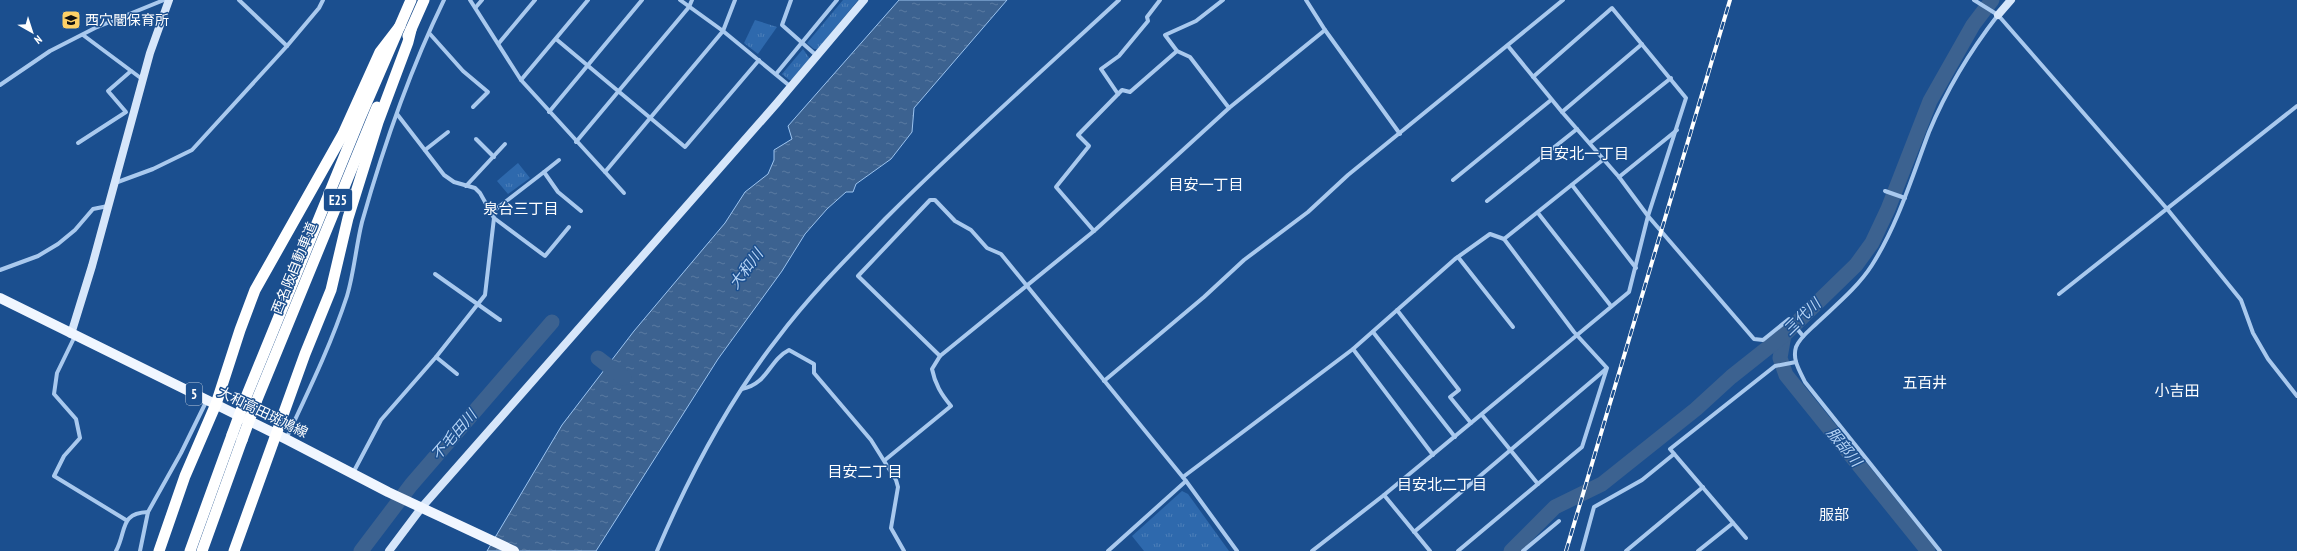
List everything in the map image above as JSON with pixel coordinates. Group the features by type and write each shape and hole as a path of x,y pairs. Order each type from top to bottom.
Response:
{"highway":[{"name":"西名阪自動車道","path":"251,400 323,207 411,0"},
{"name":"西名阪自動車道","path":"190,551 251,400 424,0"},
{"path":"159,551 211,402 255,290 343,134 380,52 400,26"},
{"path":"234,551 276,434 331,290 348,218 378,122 408,42 411,30"},
{"name":"西名阪自動車道","path":"202,551 236,437"}],"main road":[{"name":"大和高田斑鳩線","path":"0,298 286,439 388,492 514,551"}],"street":[{"path":"0,86 50,50 164,0"},
{"path":"126,520 54,476 64,456 80,438 76,418 54,394 56,373 73,335 157,31 169,0"},
{"path":"239,0 287,46"},
{"path":"115,183 192,150 287,46 319,8 323,0"},
{"path":"286,439 339,322 348,294 362,223 397,114 444,0"},
{"path":"470,0 499,43 520,80 624,193"},
{"path":"476,7 482,0"},
{"path":"499,43 535,0"},
{"path":"520,80 588,0"},
{"path":"549,112 642,0"},
{"path":"680,0 723,31 791,87"},
{"path":"576,142 689,7 692,0"},
{"path":"605,172 723,31 734,0"},
{"path":"791,0 782,25 817,56"},
{"path":"776,74 838,0"},
{"path":"390,551 422,507 791,87 864,0"},
{"path":"657,551 708,445 742,389 776,340 833,272 1000,107 1119,0"},
{"path":"1118,94 1101,70 1119,56 1143,27 1160,0"},
{"path":"1223,0 1196,20 1165,35 1177,52 1190,57 1229,108"},
{"path":"1306,0 1325,30 1400,134"},
{"path":"1104,381 1204,297 1244,260 1308,212 1348,175 1563,0"},
{"path":"1974,0 1996,14 2168,210 2241,300 2253,333 2268,359 2297,396"},
{"path":"1940,551 1805,382 1793,362 1796,347 1802,335 1857,285 1872,266 1891,232 1930,131 1955,80 1996,14 2011,0"},
{"path":"1312,551 1434,455 1471,423 1579,336 1611,306 1629,292 1648,216 1677,130 1686,98 1612,8 1533,77"},
{"path":"885,460 951,406 943,396 934,379 932,369 940,356 1094,231 1229,108 1325,30"},
{"path":"430,34 463,71 488,92 473,107"},
{"path":"83,35 143,80"},
{"path":"556,39 685,147 759,60"},
{"path":"1562,112 1642,44"},
{"path":"1508,46 1551,100 1619,177 1648,216 1754,339 1763,340 1788,319 1802,335"},
{"path":"1094,231 1056,187 1089,146 1078,135 1122,90 1130,92 1177,52"},
{"path":"78,143 126,112 108,91 131,71"},
{"path":"1590,143 1671,78"},
{"path":"1453,180 1551,100"},
{"path":"2059,294 2168,210 2297,106"},
{"path":"353,474 381,420 436,357 485,295 494,218 492,212 480,192 475,188 454,182 444,175 397,114"},
{"path":"1487,201 1577,129"},
{"path":"1619,177 1677,130"},
{"path":"425,150 448,132"},
{"path":"476,139 494,156"},
{"path":"466,186 505,144"},
{"path":"1504,239 1604,159"},
{"path":"492,212 559,160"},
{"path":"544,172 558,192 580,211"},
{"path":"1572,185 1636,268"},
{"path":"1886,191 1904,198"},
{"path":"940,356 858,276 930,200 935,200 955,221 971,230 988,248 1001,254 1186,481 1237,551"},
{"path":"0,270 38,256 58,244 75,230 93,210 108,206"},
{"path":"1538,213 1611,306"},
{"path":"494,218 545,256 569,227"},
{"path":"1182,477 1354,349 1458,257 1490,234 1504,239 1564,319 1606,369"},
{"path":"1458,257 1513,327"},
{"path":"435,274 500,320"},
{"path":"1397,310 1459,390 1450,397 1471,423"},
{"path":"1373,332 1455,437"},
{"path":"1354,349 1434,455"},
{"path":"742,389 760,381 782,353 789,350 814,364 814,373 854,418 885,460 898,487 892,528 904,551"},
{"path":"436,357 457,374"},
{"path":"1746,538 1670,449 1775,366 1793,362"},
{"path":"1414,532 1606,369"},
{"path":"1458,551 1582,447 1606,369"},
{"path":"140,551 148,512 211,402"},
{"path":"1482,414 1538,484"},
{"path":"1582,551 1594,507 1642,480 1674,454"},
{"path":"1108,551 1186,481"},
{"path":"1626,551 1703,487"},
{"path":"1384,495 1430,551"},
{"path":"116,551 126,520 137,512 148,512"},
{"path":"1523,551 1559,521"},
{"path":"1698,551 1733,522"}],"green space":[{"path":"843,0 858,0 818,49 814,49 807,43"},
{"path":"755,20 777,27 758,54 744,43"},
{"path":"803,49 810,59 792,80 789,80 782,74"},
{"path":"518,163 530,178 508,194 497,181"},
{"path":"1182,491 1188,494 1229,551 1144,551 1132,536"}],"water":[{"name":"大和川","path":"899,0 1007,0 914,108 912,132 891,159 856,184 853,192 846,192 827,209 805,234 782,271 718,359 596,551 487,551 562,425 634,331 725,223 745,192 768,174 774,160 774,150 792,139 788,126"}],"waterway":[{"name":"三代川","path":"1511,551 1555,507 1602,484 1696,409 1731,377 1784,335 1856,265 1872,243 1888,209 1930,101 1973,25 1992,0"},
{"name":"不毛田川","path":"361,551 411,485 552,322"},
{"name":"服部川","path":"1784,335 1780,358 1786,375 1928,551"},
{"name":"不毛田川","path":"598,358 624,378"}],"railway":[{"path":"1566,551 1730,0"}],"place":[{"name":"西穴闇保育所","path":"71,20"}],"district":[{"name":"目安北一丁目","path":"1584,154"},
{"name":"目安一丁目","path":"1206,185"},
{"name":"泉台三丁目","path":"521,209"},
{"name":"五百井","path":"1925,383"},
{"name":"小吉田","path":"2177,391"},
{"name":"目安二丁目","path":"865,472"},
{"name":"目安北二丁目","path":"1442,485"},
{"name":"服部","path":"1834,515"}]}
